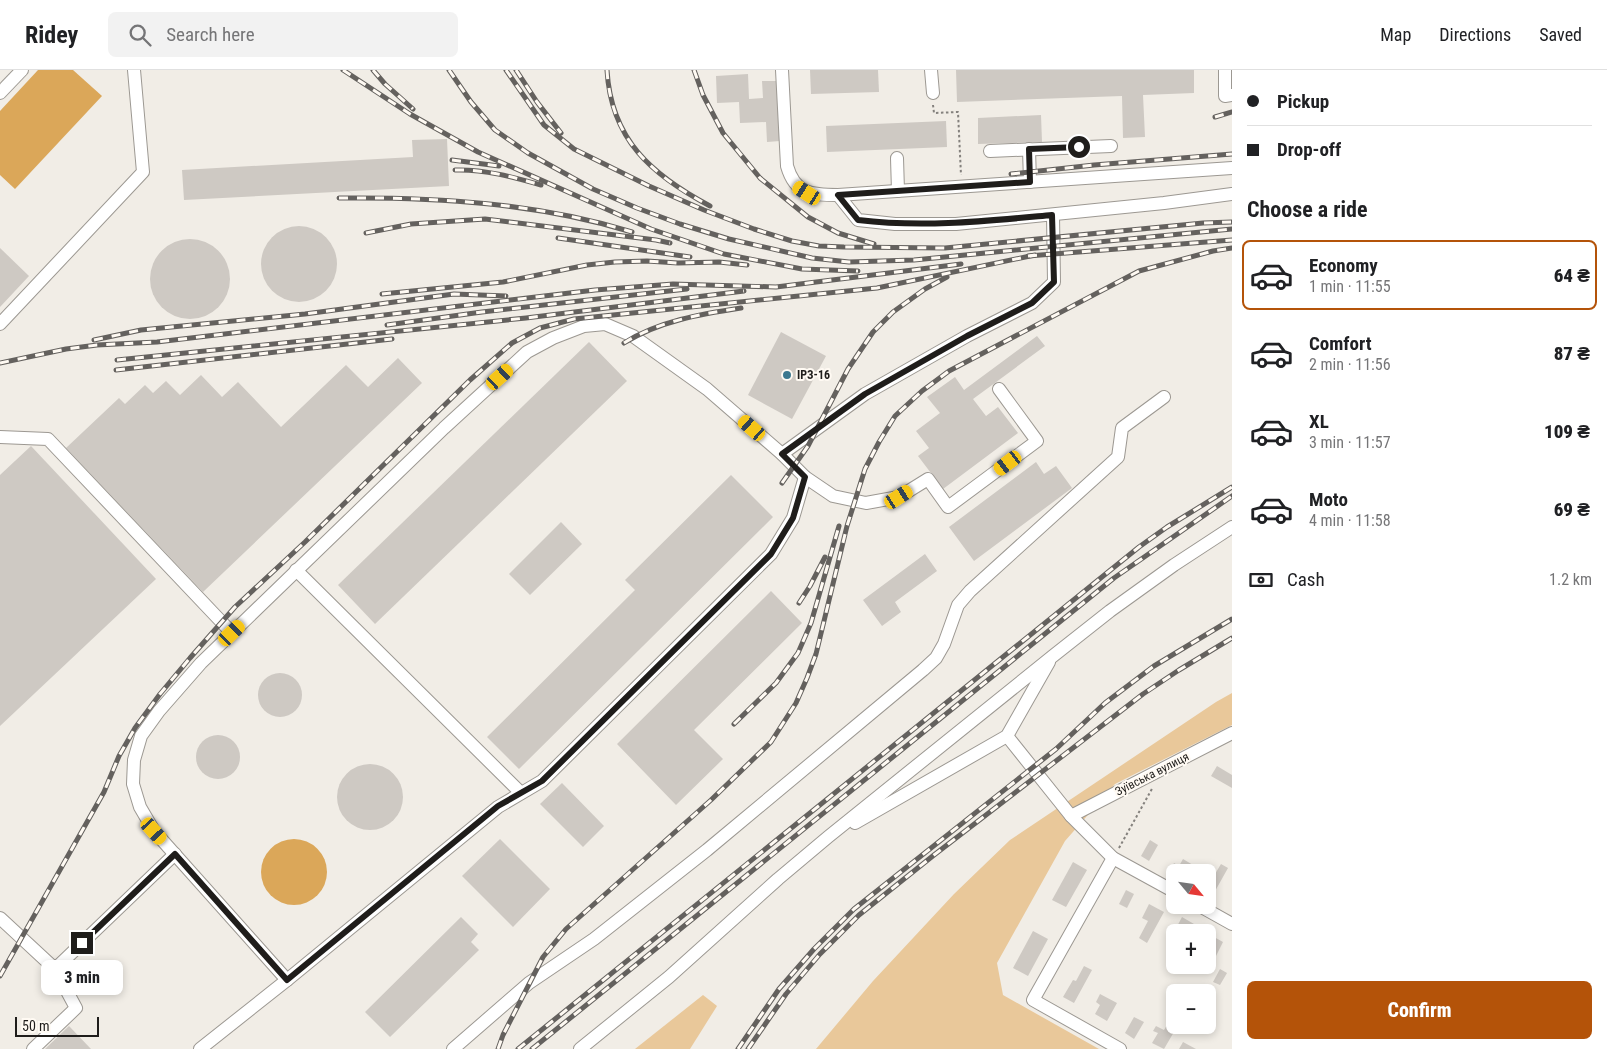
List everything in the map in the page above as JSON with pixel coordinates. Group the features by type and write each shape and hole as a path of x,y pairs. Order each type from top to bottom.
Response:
{"street":[{"path":"0,93 22,70"},
{"path":"0,324 143,172 134,70"},
{"path":"782,70 787,166 790,177 797,186 807,193 818,196 1232,168"},
{"path":"932,70 932,93"},
{"path":"1225,70 1225,96 1232,95"},
{"path":"990,150 1112,146"},
{"path":"1029,149 1030,182"},
{"path":"897,158 898,191"},
{"path":"838,195 858,220 895,224 956,224 1164,203 1232,194"},
{"path":"782,454 865,394 959,340 1032,303 1054,282 1052,215"},
{"path":"287,980 154,831 140,807 132,784 134,760 141,736 159,711 201,663 444,428 528,352 553,338 584,326 605,324 633,336 707,389 782,454 805,477 833,496 866,503 899,497 928,479 948,507 1037,441 998,389"},
{"path":"453,1049 529,982 594,939 707,850 923,670 936,658 944,644 958,605 970,591 1118,457 1122,428 1164,397"},
{"path":"0,437 48,439 232,633"},
{"path":"200,1049 287,980 498,806 542,781 771,554 793,518 805,477"},
{"path":"580,1049 669,978 778,879 828,837 1052,656 1174,565 1232,527"},
{"path":"296,570 521,793"},
{"path":"828,837 1007,736 1052,656"},
{"name":"Зуївська вулиця","path":"1071,816 1232,733"},
{"path":"1007,736 1071,816 1113,858 1166,887"},
{"path":"55,969 175,854"},
{"path":"1113,858 1034,1000 1120,1049"},
{"path":"1214,914 1232,924"},
{"path":"0,918 55,969 76,1008 33,1049"}],"path":[{"path":"934,113 958,112 962,187"},
{"path":"1113,858 1155,784"}],"shaded area":[{"path":"38,70 73,70 102,96 15,189 0,175 0,111"},
{"path":"1232,693 1232,725 1115,784 1065,841 997,963 1003,995 1099,1049 816,1049 873,981 954,894 1010,840"},
{"path":"287,839 301,839 313,844 322,853 327,865 325,885 318,896 301,905 287,905 275,900 266,891 261,879 261,865 266,853 275,844"},
{"path":"703,995 717,1006 690,1049 635,1049"}],"building":[{"path":"810,70 878,70 879,92 811,94"},
{"path":"956,70 1194,70 1194,93 1143,95 1145,137 1123,138 1122,96 957,102"},
{"path":"748,74 749,99 763,98 762,81 777,81 780,141 767,142 766,122 740,123 739,102 717,103 716,76"},
{"path":"1041,115 1042,142 978,144 978,118"},
{"path":"946,121 947,147 827,152 826,126"},
{"path":"447,139 449,186 184,200 182,170 413,157 412,140"},
{"path":"299,226 313,229 326,237 334,250 337,264 334,278 326,291 313,299 299,302 285,299 272,291 264,278 261,264 264,250 272,237 285,229"},
{"path":"190,239 205,242 218,251 227,264 230,279 227,294 218,307 205,316 190,319 175,316 162,307 153,294 150,279 153,264 162,251 175,242"},
{"path":"0,248 29,276 0,307"},
{"name":"ІРЗ-16","path":"781,332 826,356 792,419 748,395"},
{"path":"1037,336 1045,346 973,399 986,416 998,407 1018,433 943,489 918,456 929,448 916,431 940,413 927,397 955,377 964,390"},
{"path":"589,342 627,381 375,624 338,585"},
{"path":"398,358 422,383 203,592 66,448 119,398 125,404 145,385 153,393 166,381 180,395 201,375 222,397 238,382 281,427 346,365 368,387"},
{"path":"31,446 156,579 0,726 0,475"},
{"path":"1036,462 1044,474 1056,466 1072,488 974,561 949,527"},
{"path":"731,475 773,517 519,769 487,737 635,590 625,580"},
{"path":"561,522 582,544 530,595 509,574"},
{"path":"925,554 937,571 895,602 901,612 882,626 863,600"},
{"path":"771,591 802,623 694,730 723,759 676,805 617,744"},
{"path":"284,673 296,679 301,686 301,704 296,711 289,716 276,717 268,714 261,707 258,691 261,683 268,676"},
{"path":"222,735 234,741 239,748 239,766 234,773 227,778 214,779 206,776 199,769 196,753 199,745 206,738"},
{"path":"363,764 377,764 389,769 398,778 403,790 401,810 394,821 377,830 363,830 351,825 342,816 337,804 337,790 342,778 351,769"},
{"path":"1217,766 1232,775 1232,788 1211,776"},
{"path":"562,783 604,826 583,847 540,804"},
{"path":"500,839 550,889 513,927 462,876"},
{"path":"1150,840 1158,845 1149,861 1141,856"},
{"path":"1183,859 1191,864 1180,864"},
{"path":"1073,862 1087,870 1066,907 1052,900"},
{"path":"1221,864 1228,868 1216,889 1216,872"},
{"path":"1126,890 1134,894 1127,908 1119,904"},
{"path":"1149,904 1164,912 1147,943 1139,938 1148,921 1142,918"},
{"path":"461,917 478,934 471,942 479,950 390,1037 365,1012"},
{"path":"1182,917 1194,924 1178,924"},
{"path":"1033,931 1048,939 1028,976 1013,968"},
{"path":"1216,938 1223,942 1216,956"},
{"path":"1084,966 1092,970 1074,1003 1063,997 1073,980 1076,981"},
{"path":"1220,969 1227,973 1220,985 1213,982"},
{"path":"1100,994 1117,1003 1107,1021 1095,1014 1100,1005 1096,1002"},
{"path":"1134,1017 1144,1022 1134,1039 1125,1033"},
{"path":"69,1026 91,1049 45,1049"},
{"path":"1156,1026 1164,1030 1166,1027 1166,1034 1173,1034 1164,1049 1152,1043 1158,1033 1153,1031"},
{"path":"1183,1042 1196,1049 1179,1049"}],"railway":[{"path":"343,70 410,114 478,152 651,229 724,254 802,269 858,271"},
{"path":"373,70 385,84 413,109"},
{"path":"449,70 471,102 495,130 528,153 593,189 680,224 729,239 812,258 849,262 914,260 1232,229"},
{"path":"506,70 544,125 574,149 649,186 704,210 792,241 819,246 945,248 1203,223 1232,222"},
{"path":"516,70 537,102 561,133"},
{"path":"607,70 610,95 617,116 626,136 638,153 670,182 710,206"},
{"path":"694,70 703,95 723,133 760,178 808,217 838,233 874,244"},
{"path":"1215,117 1232,112"},
{"path":"1011,174 1232,154"},
{"path":"452,160 499,166"},
{"path":"455,170 488,172 541,185"},
{"path":"339,198 413,199 524,208 560,214 632,232"},
{"path":"366,233 411,224 485,219 670,243"},
{"path":"558,238 690,257"},
{"path":"1028,256 1232,240"},
{"path":"498,1049 503,1035 543,957 566,929 711,800 771,742 796,703 816,654 847,526 865,469 895,416 922,391 949,371 1139,271 1213,251 1232,248"},
{"path":"0,976 104,792 119,756 135,728 160,694 235,607 305,542 470,380 512,343 540,328 574,319 877,288 1035,255"},
{"path":"382,294 503,282 587,265 615,262 719,262 747,265"},
{"path":"0,363 66,349 97,345 157,342 595,290 673,284 776,287 961,264"},
{"path":"782,483 808,446 848,369 873,332 893,312 925,289 947,277"},
{"path":"387,325 482,312 687,289"},
{"path":"117,360 526,318 744,291"},
{"path":"94,340 141,330 305,314 454,294 506,296"},
{"path":"624,343 637,335 666,324 696,316 741,308"},
{"path":"116,370 392,339"},
{"path":"518,1049 1139,547 1167,527 1232,487"},
{"path":"532,1049 1114,578 1232,496"},
{"path":"734,724 776,683 798,653 811,623 839,526"},
{"path":"799,603 825,557"},
{"path":"738,1049 779,989 814,949 854,909 1056,749 1105,703 1154,666 1232,619"},
{"path":"748,1049 786,994 820,954 859,915 1143,694 1232,638"}],"place":[{"name":"ІРЗ-16","path":"787,375"}],"route":[{"path":"82,943 175,854 287,980 498,806 542,781 771,554 793,518 805,477 782,454 865,394 919,362 1032,303 1054,282 1052,215 956,224 895,224 858,220 838,195 1030,182 1029,149 1079,147"}]}
